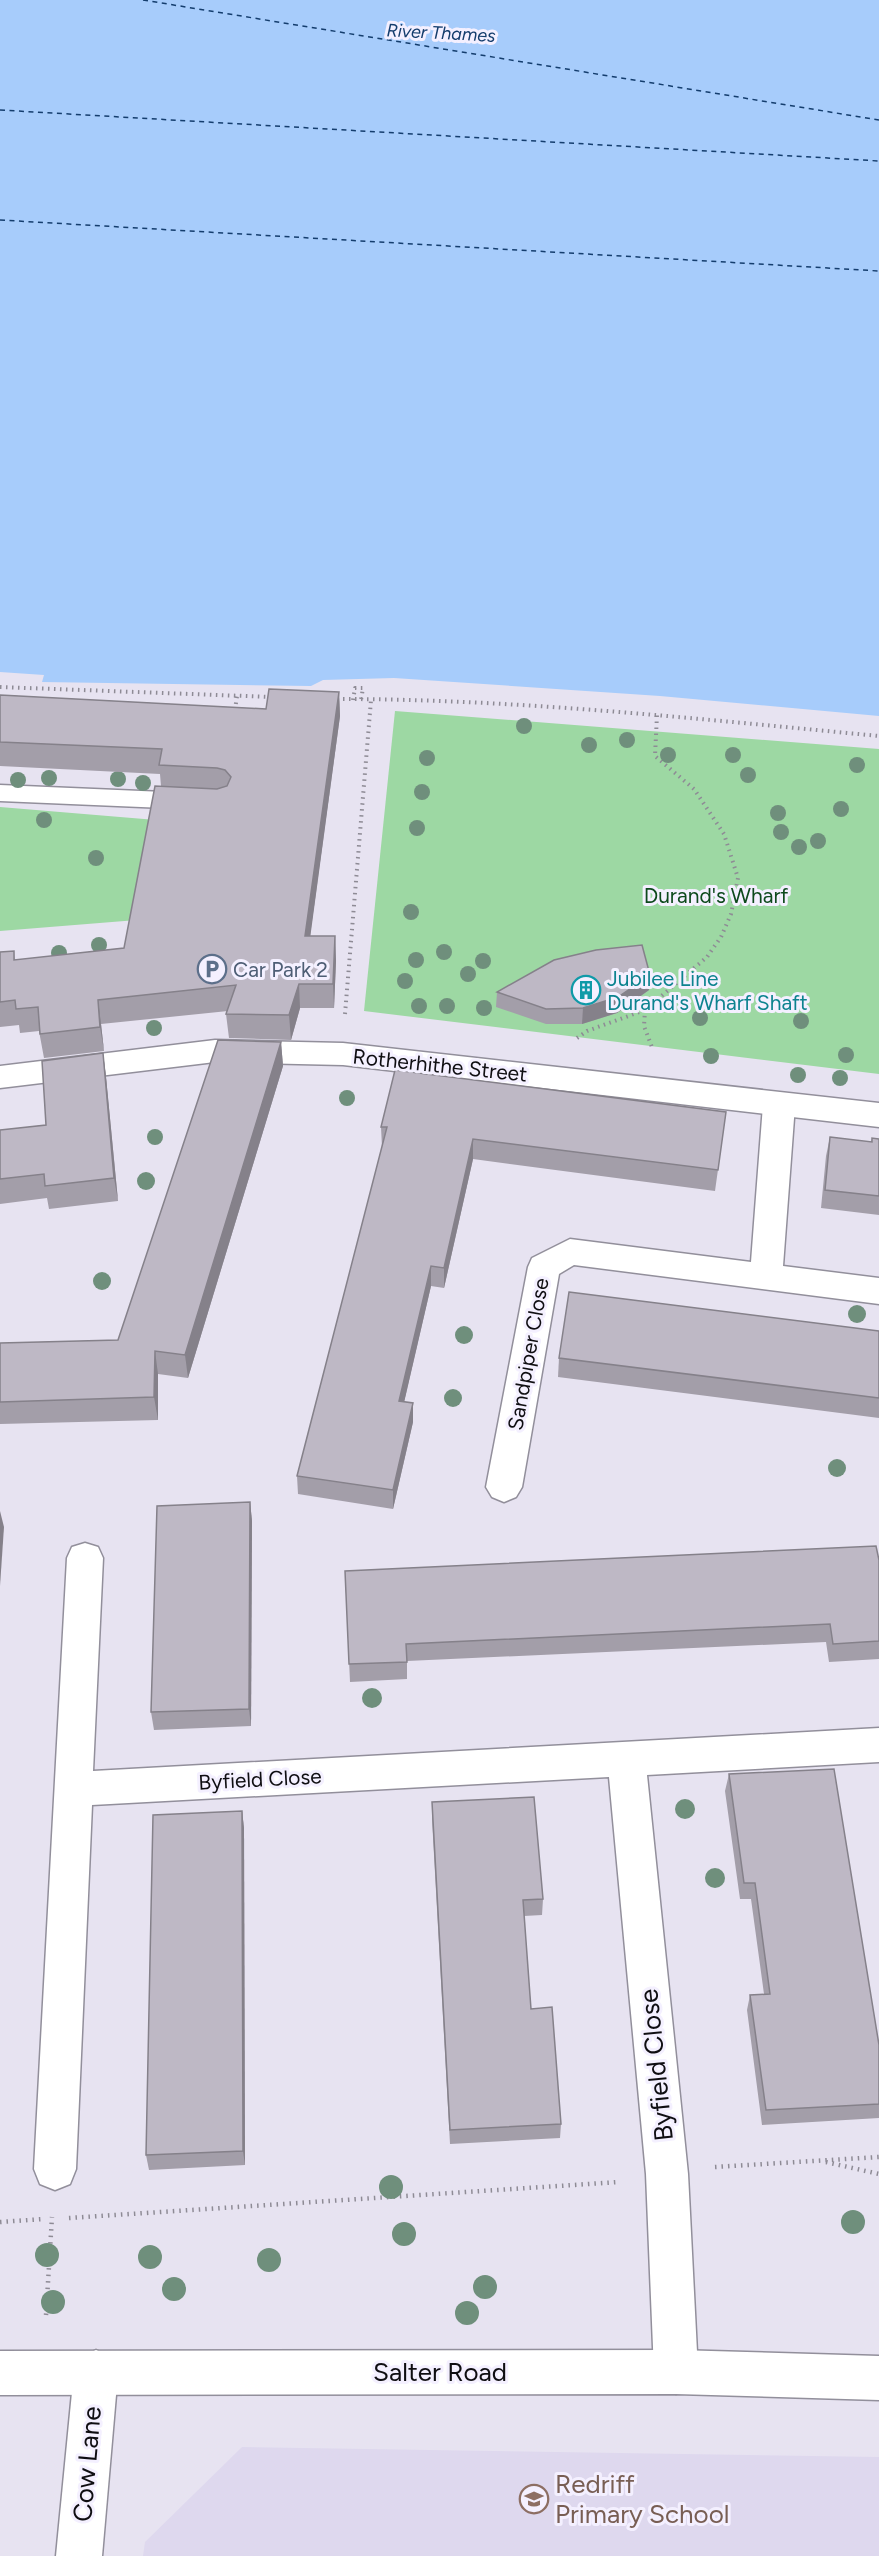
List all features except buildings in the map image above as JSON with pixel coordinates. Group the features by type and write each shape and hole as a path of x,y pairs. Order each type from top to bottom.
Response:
{"street":[{"name":"Rotherhithe Street","path":"0,1077 215,1051 343,1054 879,1115"},
{"path":"766,1275 779,1105"},
{"name":"Sandpiper Close","path":"504,1487 544,1267 570,1251 879,1290"},
{"path":"55,2169 85,1558"},
{"name":"Byfield Close","path":"73,1789 879,1745"},
{"name":"Byfield Close","path":"626,1759 667,2174 676,2372"},
{"name":"Cow Lane","path":"79,2556 96,2372"},
{"name":"Salter Road","path":"0,2373 676,2372 879,2378"}],"lane":[{"path":"0,793 207,802"}],"path":[{"path":"0,687 281,697"},
{"path":"353,700 355,688 363,688 362,700"},
{"path":"234,716 237,696"},
{"path":"329,699 410,699 657,716 879,736"},
{"path":"346,1001 371,700"},
{"path":"568,1045 587,1031 645,1010 694,970 721,937 731,914 738,878 724,834 694,789 655,756 657,716"},
{"path":"645,1010 644,1026 654,1051"},
{"path":"711,2168 879,2157"},
{"path":"820,2161 879,2174"},
{"path":"0,2222 621,2182"},
{"path":"46,2315 52,2219"}],"shaded area":[{"name":"Redriff Primary School","path":"242,2447 879,2457 879,2556 143,2556 145,2542"}],"green space":[{"name":"Durand's Wharf","path":"395,711 879,749 879,1074 364,1011"},
{"path":"0,807 156,820 137,920 0,931"}],"water":[{"name":"River Thames","path":"0,0 879,0 879,716 660,696 394,678 323,680 311,686 42,682 44,675 0,672"}],"ferry route":[{"path":"143,0 879,120"},
{"path":"0,110 879,161"},
{"path":"0,220 879,271"}],"place":[{"name":"Car Park 2","path":"212,969"},
{"name":"Jubilee Line Durand's Wharf Shaft","path":"586,990"},
{"name":"Redriff Primary School","path":"534,2499"}]}
